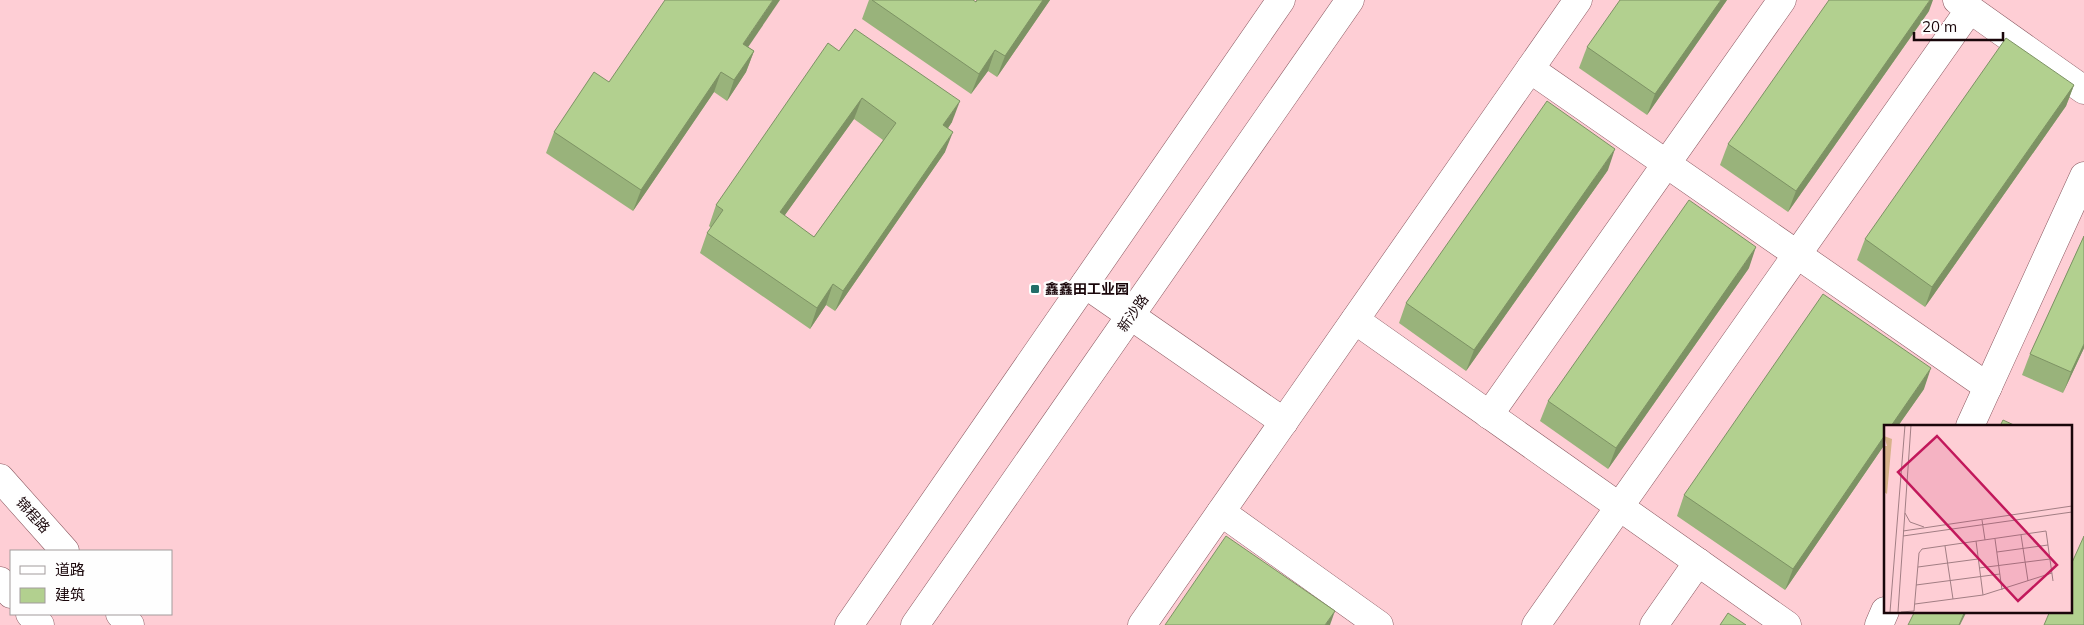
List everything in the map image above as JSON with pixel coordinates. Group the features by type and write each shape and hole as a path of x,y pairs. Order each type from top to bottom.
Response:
{"street":[{"path":"849,625 1281,0"},
{"name":"新沙路","path":"915,625 1350,0"},
{"path":"1142,625 1578,0"},
{"path":"1489,415 1782,0"},
{"path":"1536,625 1797,255 1964,4 2084,90"},
{"path":"1530,69 1988,387"},
{"path":"1970,425 2084,176"},
{"path":"1085,284 1284,422"},
{"path":"1355,320 1787,625"},
{"name":"锦程路","path":"0,478 64,550"},
{"path":"1221,512 1379,625"},
{"path":"1654,625 1698,562"},
{"path":"0,582 10,593"},
{"path":"1879,625 1885,612"},
{"path":"31,615 40,625"},
{"path":"121,615 130,625"}],"building":[{"path":"665,0 773,0 743,44 754,51 734,80 721,72 641,190 554,132 594,72 609,82"},
{"path":"872,0 973,0 976,2 977,0 1043,0 1005,56 995,50 979,74"},
{"path":"1620,0 1721,0 1655,94 1587,47"},
{"path":"1829,0 1930,0 1796,191 1728,144"},
{"path":"855,29 960,101 943,125 953,132 843,291 833,284 817,308 707,233 723,210 716,205 828,43 839,51","holes":["862,98 896,123 814,237 780,212"]},
{"path":"2006,38 2074,85 1932,287 1865,239"},
{"path":"1547,101 1615,149 1474,350 1406,303"},
{"path":"1689,200 1756,247 1616,448 1548,401"},
{"path":"2084,236 2084,344 2071,372 2030,354"},
{"path":"1823,294 1931,368 1892,425 1884,425 1884,436 1793,569 1684,495"},
{"path":"2003,420 2014,425 2000,425"},
{"path":"1226,536 1335,611 1325,625 1165,625"},
{"path":"2084,536 2084,625 2044,625 2050,612 2072,612 2072,563"},
{"path":"1914,612 1965,612 1959,625 1908,625"},
{"path":"1728,613 1746,625 1720,625"}],"place":[{"name":"鑫鑫田工业园","path":"1035,289"}]}
